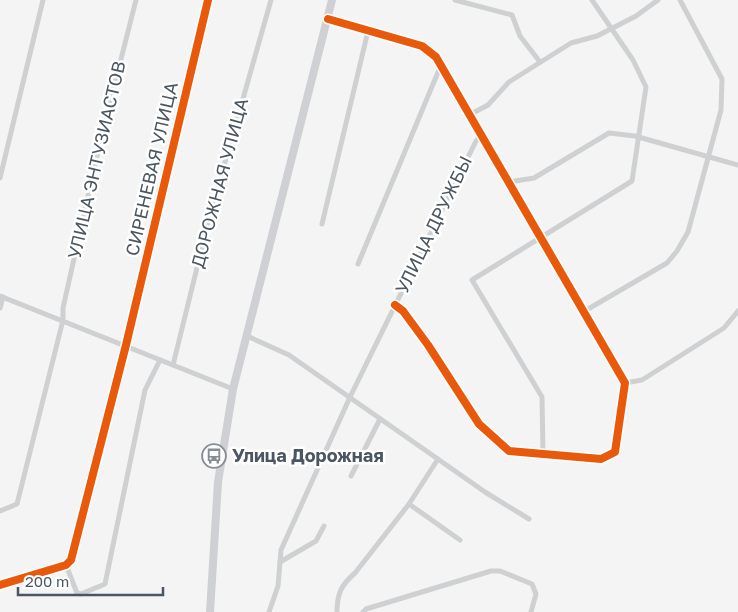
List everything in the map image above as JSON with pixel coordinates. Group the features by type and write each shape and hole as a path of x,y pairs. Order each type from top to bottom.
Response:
{"main road":[{"path":"210,612 218,482 233,389 332,0"}],"street":[{"path":"0,178 43,0"},
{"name":"УЛИЦА ЭНТУЗИАСТОВ","path":"0,511 17,504 63,320 63,308 99,147 136,0"},
{"name":"СИРЕНЕВАЯ УЛИЦА","path":"66,565 70,560 126,345 208,0"},
{"path":"455,0 512,15 520,36 540,62"},
{"path":"543,453 542,397 473,282 632,180 636,137 646,87 633,60 592,0"},
{"path":"469,115 488,105 509,82 571,43 597,36 658,0"},
{"path":"583,312 667,262 677,252 688,232 720,110 722,79 680,0"},
{"name":"ДОРОЖНАЯ УЛИЦА","path":"173,365 210,215 270,1"},
{"path":"328,19 422,46 436,57 625,383 615,452 600,459 569,458 543,453 509,451 479,424 412,324 394,305"},
{"path":"322,224 368,31"},
{"path":"358,264 441,65"},
{"path":"508,182 534,178 609,133 636,137 738,166"},
{"name":"УЛИЦА ДРУЖБЫ","path":"269,612 278,586 281,550 394,305 481,135"},
{"path":"0,308 1,297 233,389"},
{"path":"625,383 642,380 716,333 732,321 738,311"},
{"path":"247,336 289,355 484,492 529,519"},
{"path":"0,585 66,565 77,593 81,594 105,584 145,390 160,360"},
{"path":"351,476 380,420"},
{"path":"337,612 337,595 346,581 355,573 408,504 438,459"},
{"path":"408,504 460,540"},
{"path":"280,562 316,541 324,526"},
{"path":"363,612 366,609 496,570 532,584 536,594 531,612"}],"cycle path":[{"path":"0,585 66,565 71,560 126,345 208,0"},
{"path":"328,19 422,46 436,57 625,383 615,452 601,459 509,451 479,424 428,345 403,311 395,305"}],"place":[{"name":"Улица Дорожная","path":"214,456"}]}
